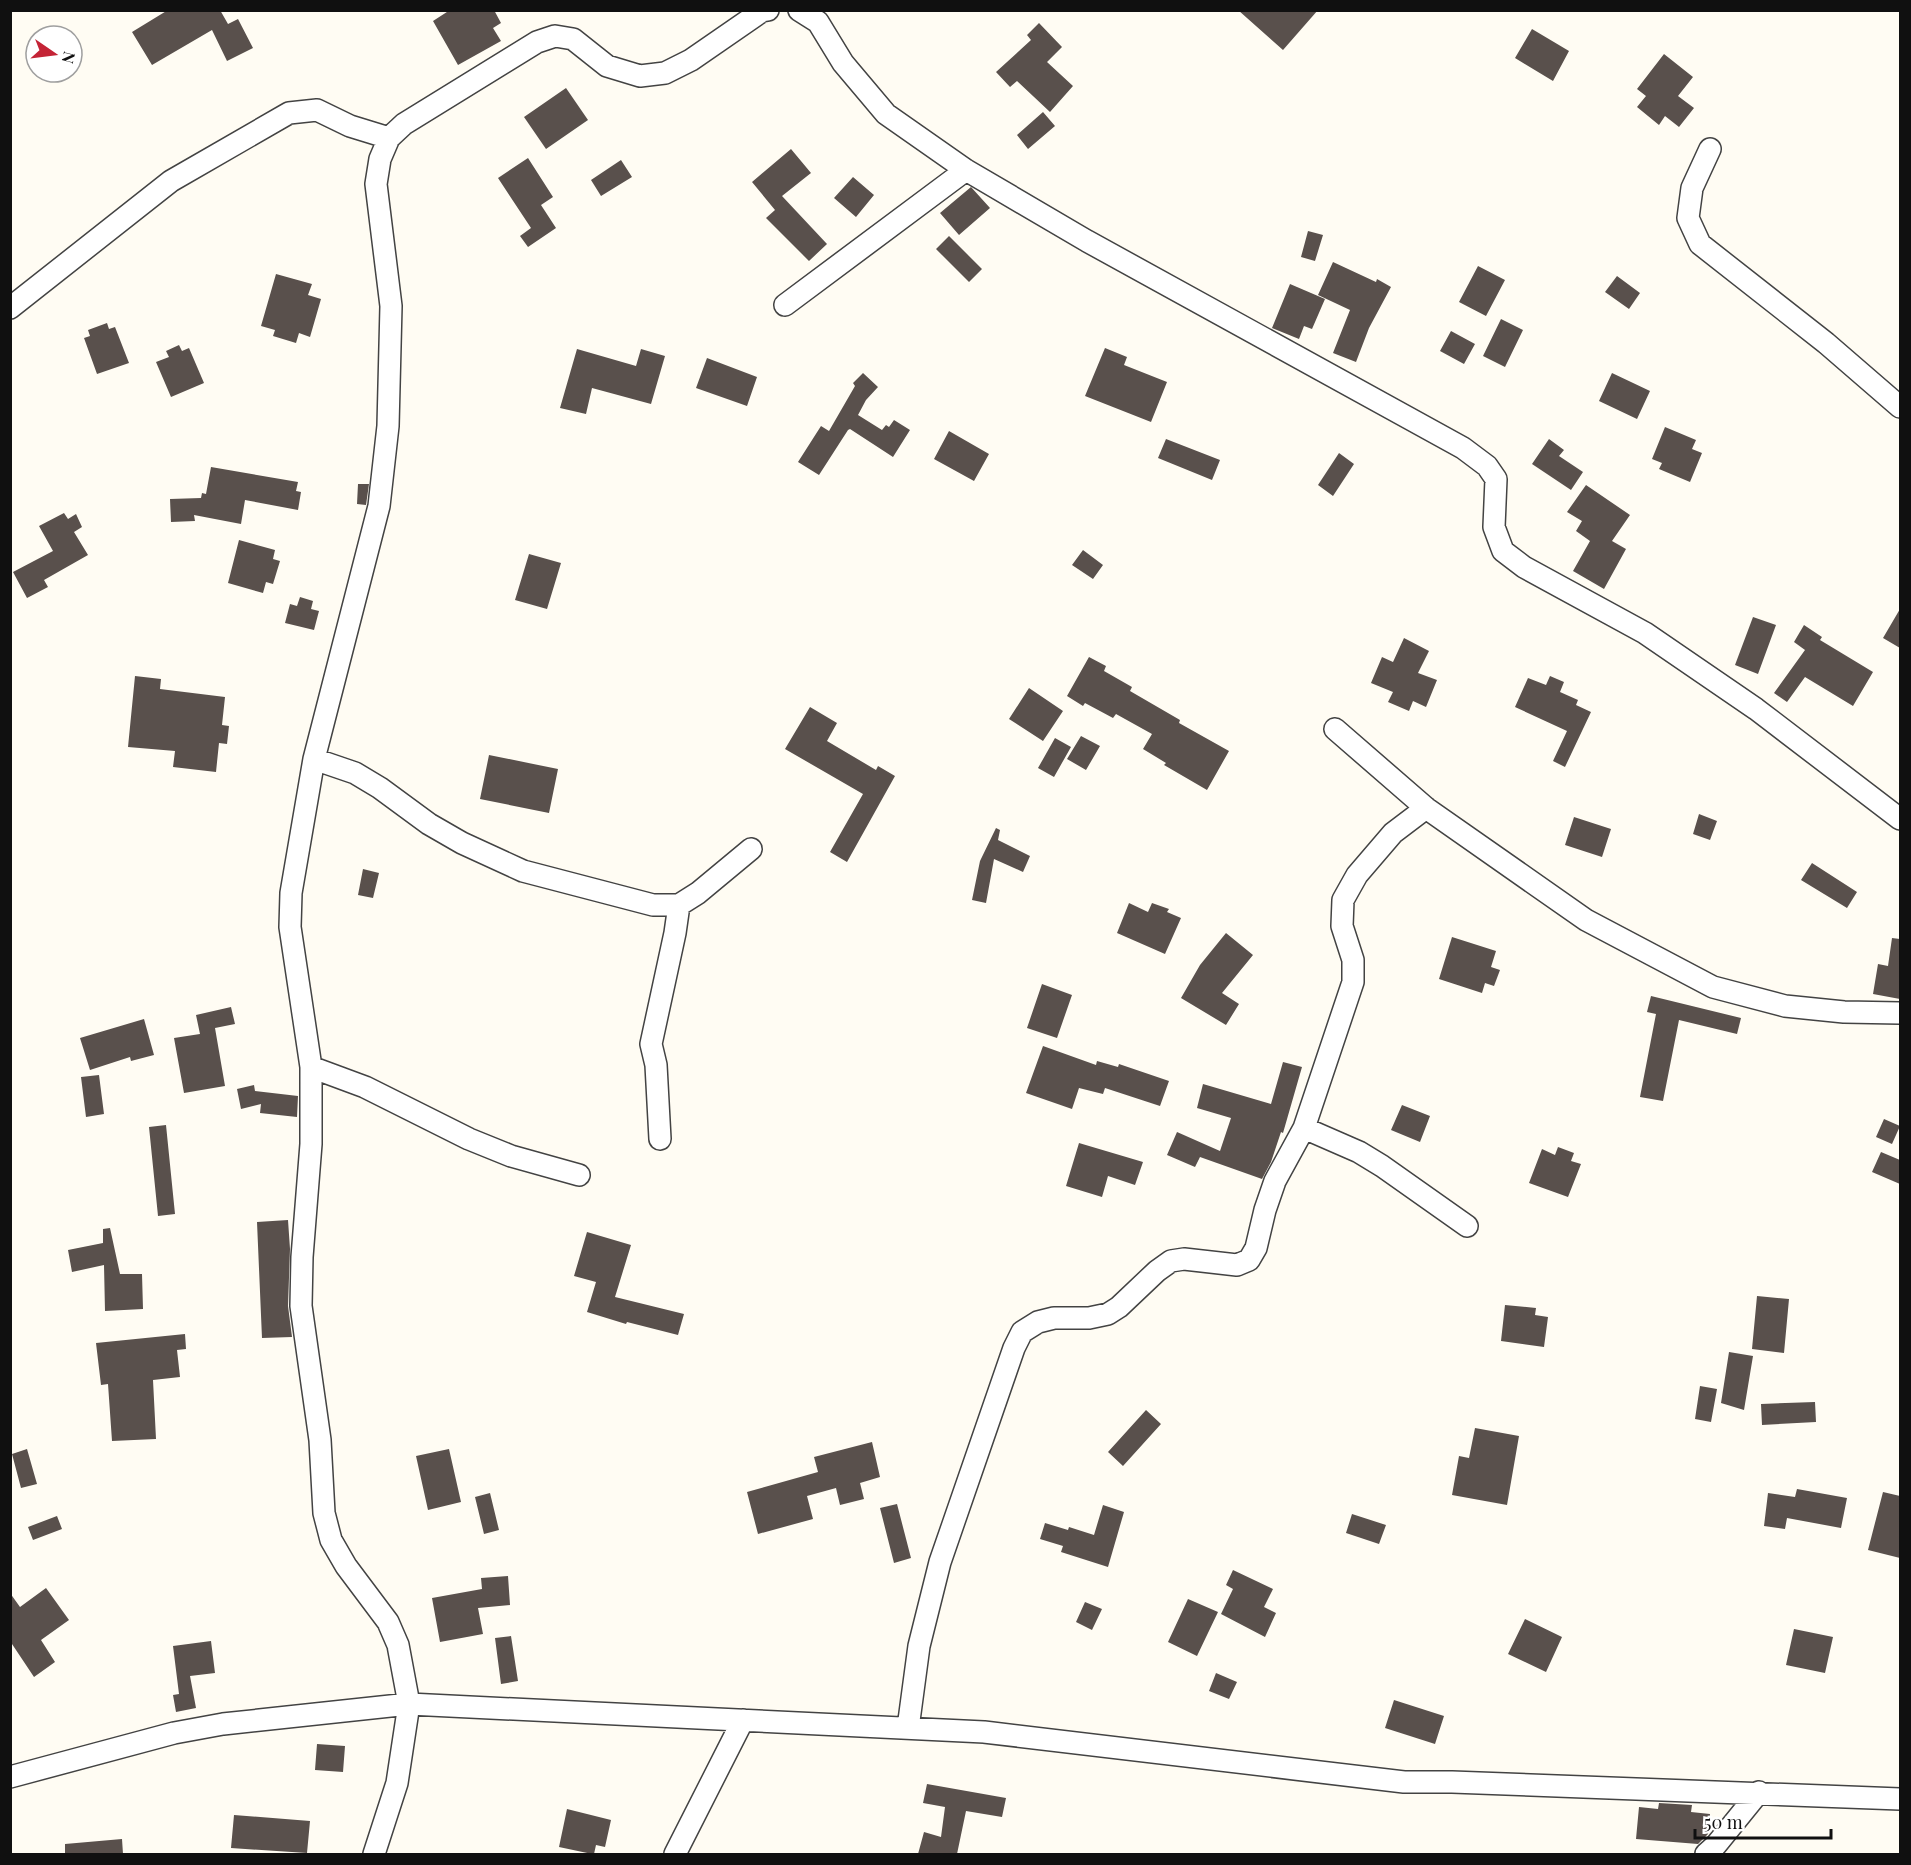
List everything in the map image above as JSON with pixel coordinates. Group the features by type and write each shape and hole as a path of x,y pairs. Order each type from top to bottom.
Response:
{"street":[{"path":"374,1854 397,1783 409,1704 398,1645 388,1622 346,1566 331,1540 324,1514 320,1440 301,1306 302,1257 311,1144 311,1067 290,927 291,893 314,759 379,506 388,426 391,306 376,184 380,159 389,138 404,124 537,42 555,36 573,39 608,66 640,76 665,73 691,60 762,11 768,10"},
{"path":"799,10 818,22 843,63 886,114 966,170 1087,241 1463,448 1487,466 1496,479 1494,526 1503,550 1524,567 1645,633 1756,709 1900,819"},
{"path":"10,308 171,181 289,112 317,110 350,126 389,138"},
{"path":"1710,149 1692,188 1688,218 1700,243 1900,407"},
{"path":"785,304 966,170"},
{"path":"1335,729 1426,808 1586,920 1713,987 1785,1006 1844,1012 1900,1013"},
{"path":"314,759 355,773 380,788 429,824 462,843 523,871 653,905 679,904 698,893 751,849"},
{"path":"908,1728 919,1646 940,1562 1014,1348 1022,1332 1038,1322 1054,1318 1089,1318 1108,1314 1171,1261 1185,1259 1237,1265 1249,1260 1256,1248 1275,1181 1304,1128 1353,982 1353,960 1342,926 1343,900 1357,875 1393,833 1426,808"},
{"path":"660,1139 656,1065 651,1044 679,904"},
{"path":"311,1067 365,1087 470,1139 511,1156 579,1175"},
{"path":"1304,1128 1359,1152 1467,1226"},
{"path":"10,1777 194,1729 409,1704 984,1732 1404,1782 1900,1798"},
{"path":"675,1854 743,1720"},
{"path":"1706,1854 1759,1792"}],"building":[{"path":"168,10 220,10 228,24 238,19 253,48 227,61 212,30 152,65 132,32"},
{"path":"450,10 494,10 501,23 493,28 501,41 458,65 433,21"},
{"path":"1238,10 1318,10 1283,50"},
{"path":"1039,23 1062,47 1047,62 1073,86 1050,112 1017,81 1010,87 996,72 1031,40 1027,35"},
{"path":"1532,29 1569,51 1553,81 1515,58"},
{"path":"1664,54 1693,77 1678,96 1694,108 1679,127 1665,116 1659,125 1637,107 1646,96 1637,89"},
{"path":"566,88 588,120 546,149 524,117"},
{"path":"1043,112 1055,126 1028,149 1017,135"},
{"path":"791,149 811,173 782,196 827,244 809,261 766,218 775,210 752,182"},
{"path":"528,158 553,197 541,205 556,228 528,247 520,236 531,228 498,178"},
{"path":"621,160 632,177 601,196 591,180"},
{"path":"853,177 874,195 856,217 834,198"},
{"path":"971,187 990,208 959,235 940,213"},
{"path":"1308,231 1323,235 1315,261 1301,257"},
{"path":"949,236 982,269 969,282 936,249"},
{"path":"1333,262 1376,282 1377,279 1391,287 1369,328 1356,362 1333,353 1350,310 1318,295"},
{"path":"1478,266 1505,280 1486,316 1459,302"},
{"path":"276,274 312,284 308,295 321,299 310,337 299,333 296,343 273,336 275,330 261,326"},
{"path":"1617,276 1640,293 1629,309 1605,292"},
{"path":"1290,284 1325,299 1312,329 1304,326 1299,339 1272,328"},
{"path":"1501,319 1523,330 1505,367 1483,356"},
{"path":"107,323 109,329 115,327 129,363 97,374 84,338 90,336 88,330"},
{"path":"1451,331 1475,344 1464,364 1440,351"},
{"path":"179,345 182,351 189,348 204,383 171,397 156,362 169,357 166,351"},
{"path":"1105,348 1127,357 1124,365 1167,382 1151,422 1085,396"},
{"path":"577,349 636,366 641,349 665,356 651,404 592,388 586,414 560,408"},
{"path":"707,358 757,377 747,406 696,388"},
{"path":"863,373 878,387 866,400 858,415 882,430 886,425 889,427 894,420 910,430 893,457 850,429 819,475 798,462 821,426 829,431 855,386 853,383"},
{"path":"1612,373 1650,391 1637,419 1599,401"},
{"path":"1665,427 1696,440 1692,449 1702,453 1690,482 1659,469 1662,463 1652,459"},
{"path":"949,431 989,454 974,481 934,459"},
{"path":"1166,439 1220,460 1212,480 1158,458"},
{"path":"1549,439 1564,450 1559,456 1583,472 1571,490 1532,464"},
{"path":"1339,453 1354,464 1333,496 1318,485"},
{"path":"211,467 298,482 296,491 301,492 298,510 245,500 241,524 194,515 195,521 171,522 170,499 201,498 202,493 206,494"},
{"path":"358,484 369,484 366,505 357,504"},
{"path":"1586,485 1630,515 1612,541 1626,549 1604,589 1573,571 1590,541 1576,531 1582,521 1567,512"},
{"path":"64,513 68,519 76,514 82,527 74,532 88,555 44,580 48,587 27,598 13,572 53,551 39,526"},
{"path":"239,540 275,550 273,559 280,561 273,584 266,582 263,593 228,583"},
{"path":"1083,550 1103,565 1093,579 1072,565"},
{"path":"529,554 561,563 547,609 515,600"},
{"path":"300,597 313,601 311,609 319,611 314,630 285,623 290,604 297,606"},
{"path":"1900,609 1900,648 1883,638"},
{"path":"1753,617 1776,625 1758,674 1735,665"},
{"path":"1804,625 1822,637 1820,640 1873,672 1853,706 1805,677 1787,702 1774,693 1805,650 1794,642"},
{"path":"1404,638 1429,651 1418,673 1437,680 1426,707 1413,701 1409,711 1388,702 1393,692 1371,683 1382,657 1393,662"},
{"path":"1089,657 1106,666 1104,671 1132,687 1130,691 1180,720 1179,723 1229,751 1207,790 1164,765 1166,763 1143,749 1152,734 1116,714 1113,718 1085,703 1083,706 1067,696"},
{"path":"135,676 161,679 160,689 225,697 222,725 229,726 227,744 219,743 216,772 173,767 175,751 128,747"},
{"path":"1550,676 1564,682 1560,692 1578,700 1576,705 1591,712 1565,767 1553,761 1567,731 1515,707 1528,678 1546,685"},
{"path":"1029,688 1063,711 1043,741 1009,719"},
{"path":"810,707 837,723 827,741 876,770 878,766 895,776 847,862 830,852 863,794 785,749"},
{"path":"1081,736 1100,746 1086,770 1067,759"},
{"path":"1055,738 1071,747 1054,777 1038,768"},
{"path":"489,755 558,769 549,813 480,799"},
{"path":"1699,814 1717,821 1710,840 1693,834"},
{"path":"1574,817 1611,829 1602,857 1565,845"},
{"path":"996,828 1000,830 998,840 1030,856 1023,872 994,859 986,903 972,900 980,861"},
{"path":"1812,863 1857,892 1847,908 1801,880"},
{"path":"363,869 379,873 373,898 358,895"},
{"path":"1129,903 1148,912 1152,903 1169,909 1167,912 1181,918 1165,954 1117,933"},
{"path":"1226,933 1253,955 1222,993 1239,1004 1226,1025 1181,998 1200,965"},
{"path":"1452,937 1496,951 1491,967 1500,970 1494,986 1485,983 1482,993 1439,979"},
{"path":"1892,938 1900,939 1900,999 1873,994 1878,964 1888,966"},
{"path":"1042,984 1072,995 1057,1038 1027,1028"},
{"path":"1651,996 1741,1018 1737,1034 1679,1020 1663,1101 1640,1097 1656,1014 1647,1012"},
{"path":"231,1007 235,1024 215,1028 225,1086 184,1093 174,1038 200,1034 196,1015"},
{"path":"144,1019 154,1055 131,1061 130,1057 90,1070 80,1038"},
{"path":"1043,1046 1096,1065 1097,1061 1118,1067 1119,1064 1169,1081 1160,1106 1105,1088 1103,1094 1079,1088 1072,1109 1026,1093"},
{"path":"1283,1062 1302,1067 1283,1133 1281,1132 1271,1162 1262,1179 1200,1157 1195,1167 1167,1155 1177,1132 1220,1151 1231,1118 1197,1108 1203,1084 1271,1104"},
{"path":"99,1075 104,1114 86,1117 81,1077"},
{"path":"254,1085 255,1091 298,1096 297,1117 260,1113 261,1104 241,1109 237,1089"},
{"path":"1402,1105 1430,1116 1420,1142 1391,1130"},
{"path":"1884,1119 1900,1126 1892,1144 1876,1137"},
{"path":"166,1125 175,1214 158,1216 149,1127"},
{"path":"1079,1143 1143,1162 1135,1185 1108,1176 1102,1197 1066,1186"},
{"path":"1558,1147 1574,1153 1571,1161 1581,1164 1568,1197 1529,1183 1542,1149 1555,1155"},
{"path":"1881,1152 1900,1160 1900,1184 1872,1172"},
{"path":"288,1220 290,1249 288,1306 292,1337 262,1338 257,1222"},
{"path":"110,1228 120,1274 142,1274 143,1309 105,1311 104,1265 72,1272 68,1250 103,1243 103,1229"},
{"path":"587,1232 631,1245 615,1297 684,1314 678,1335 627,1322 626,1324 587,1312 596,1282 574,1276"},
{"path":"1757,1296 1789,1299 1784,1353 1752,1349"},
{"path":"1505,1305 1536,1308 1535,1315 1548,1317 1544,1347 1501,1341"},
{"path":"185,1334 186,1349 177,1350 180,1377 153,1380 156,1439 112,1441 108,1384 101,1385 96,1343"},
{"path":"1729,1352 1753,1356 1744,1410 1721,1403"},
{"path":"1700,1386 1717,1389 1711,1422 1695,1419"},
{"path":"1815,1402 1816,1422 1762,1425 1761,1404"},
{"path":"1146,1410 1161,1424 1123,1466 1108,1452"},
{"path":"1475,1428 1519,1436 1507,1505 1452,1495 1459,1456 1469,1458"},
{"path":"872,1442 880,1477 860,1483 864,1499 840,1505 836,1488 807,1496 813,1519 758,1534 747,1492 818,1472 814,1457"},
{"path":"27,1449 37,1484 21,1488 12,1454"},
{"path":"449,1449 461,1502 428,1510 416,1456"},
{"path":"1797,1489 1847,1498 1841,1528 1787,1518 1785,1529 1764,1526 1768,1493 1795,1497"},
{"path":"1883,1492 1900,1496 1900,1558 1868,1550"},
{"path":"490,1493 499,1530 484,1534 475,1497"},
{"path":"897,1504 911,1558 894,1563 880,1508"},
{"path":"1103,1505 1124,1512 1108,1567 1061,1552 1063,1546 1040,1539 1045,1523 1068,1530 1069,1527 1094,1535"},
{"path":"1352,1514 1386,1525 1379,1544 1346,1533"},
{"path":"57,1516 62,1529 33,1540 28,1527"},
{"path":"1233,1570 1273,1589 1264,1607 1276,1613 1265,1637 1221,1614 1233,1589 1226,1585"},
{"path":"508,1576 510,1605 478,1608 483,1634 440,1642 432,1598 482,1589 481,1578"},
{"path":"46,1588 69,1620 41,1640 55,1662 34,1677 10,1641 10,1593 20,1607"},
{"path":"1188,1599 1218,1612 1197,1656 1168,1642"},
{"path":"1085,1602 1102,1609 1092,1630 1076,1622"},
{"path":"1525,1619 1562,1637 1546,1672 1508,1654"},
{"path":"1794,1629 1833,1637 1825,1673 1786,1665"},
{"path":"511,1636 518,1681 501,1684 495,1638"},
{"path":"211,1641 215,1673 190,1676 196,1708 176,1712 173,1695 179,1694 173,1646"},
{"path":"1216,1673 1237,1682 1229,1699 1209,1691"},
{"path":"1394,1700 1444,1716 1435,1744 1385,1728"},
{"path":"317,1744 345,1746 343,1772 315,1770"},
{"path":"927,1784 1006,1798 1002,1817 966,1811 957,1854 918,1854 924,1832 941,1837 945,1807 923,1803"},
{"path":"1659,1803 1692,1805 1691,1812 1710,1814 1708,1834 1698,1844 1636,1839 1639,1807 1658,1809"},
{"path":"567,1809 611,1820 605,1847 596,1845 594,1854 592,1854 559,1847"},
{"path":"234,1815 310,1821 307,1853 231,1848"},
{"path":"122,1839 123,1854 65,1854 65,1844"}]}
